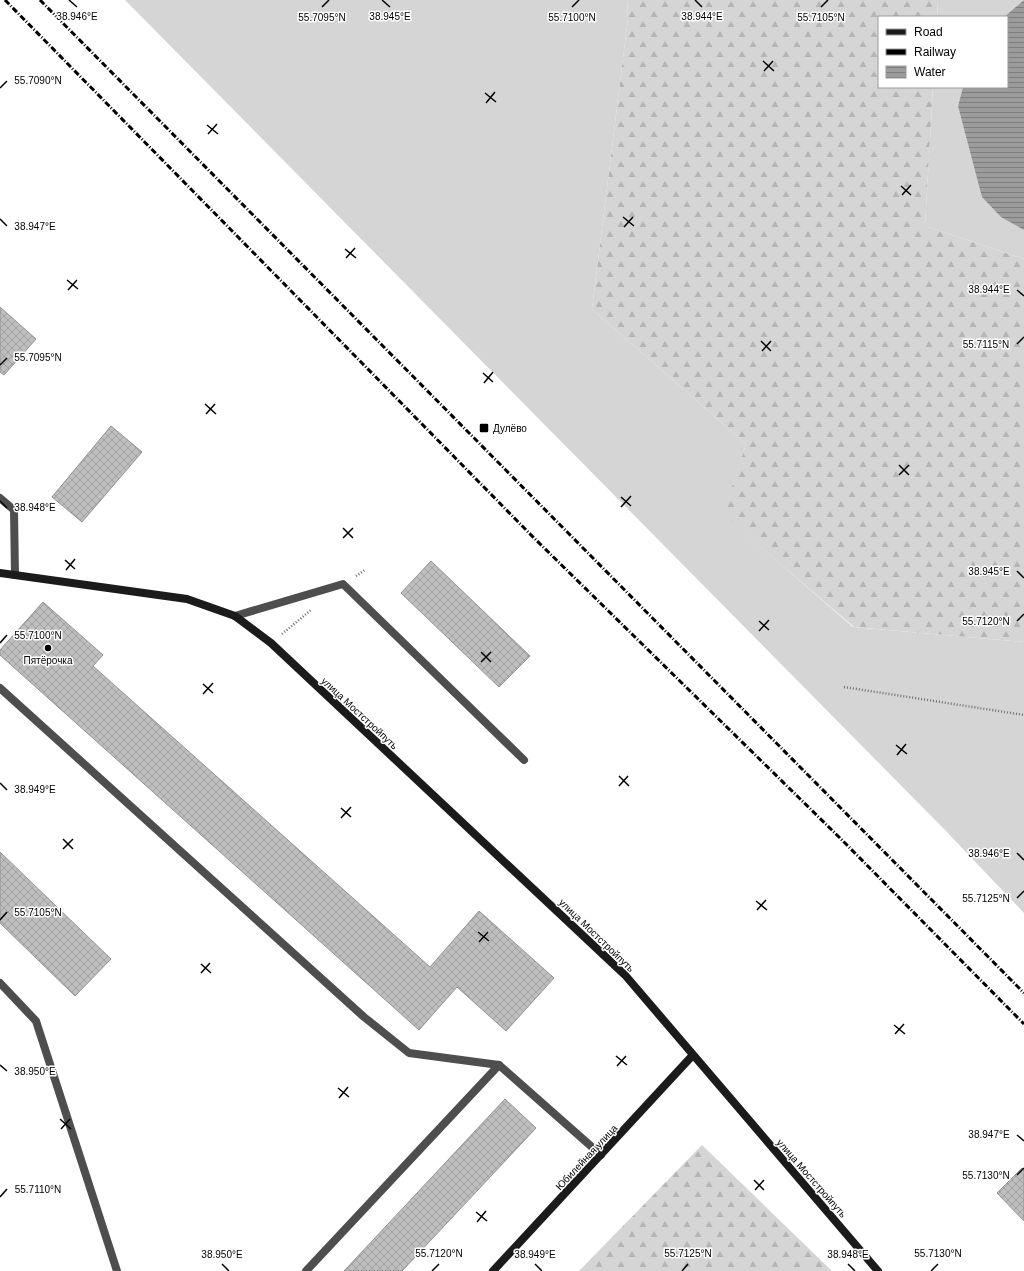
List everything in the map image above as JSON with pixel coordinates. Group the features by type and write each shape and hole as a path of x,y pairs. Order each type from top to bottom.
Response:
{"street":[{"path":"0,498 14,510 15,575"},
{"name":"улица Мостстройпуть","path":"0,572 187,599 235,616 271,643 625,975 692,1056 878,1271"},
{"path":"235,616 343,584 524,760"},
{"path":"0,688 364,1016 409,1053 499,1065 601,1155"},
{"path":"0,983 36,1021 118,1271"},
{"name":"Юбилейная улица","path":"493,1271 692,1056"},
{"path":"306,1271 499,1065"}],"path":[{"path":"844,687 1024,715"}],"green space":[{"path":"125,0 627,0 628,18 592,309 746,444 724,515 853,627 1024,642 1024,913 945,830"},
{"path":"627,0 938,0 937,16 878,16 878,88 933,88 925,226 1024,259 1024,642 854,627 723,515 746,444 592,309 628,18"},
{"path":"938,0 1024,0 1005,16 937,16"},
{"path":"933,88 963,88 958,106 1024,230 1024,259 925,226"},
{"path":"702,1145 832,1271 579,1271"}],"water":[{"path":"1024,0 1024,230 1001,217 982,197 958,106 963,88 1008,88 1008,16 1005,16"}],"building":[{"path":"0,307 36,339 4,375 0,372"},
{"path":"111,426 142,452 82,522 52,497"},
{"path":"431,561 530,656 499,687 401,593"},
{"path":"43,602 103,655 93,666 430,967 479,911 554,978 506,1031 457,987 419,1030 0,655 0,650"},
{"path":"0,852 111,959 75,996 0,923"},
{"path":"505,1099 536,1128 402,1271 344,1271"},
{"path":"1022,1168 1024,1171 1024,1221 997,1193"}],"railway":[{"path":"5,0 534,538 841,839 1024,1024"},
{"path":"40,0 1024,993"}],"place":[{"name":"Дулёво","path":"484,428"},
{"name":"Пятёрочка","path":"48,648"}]}
